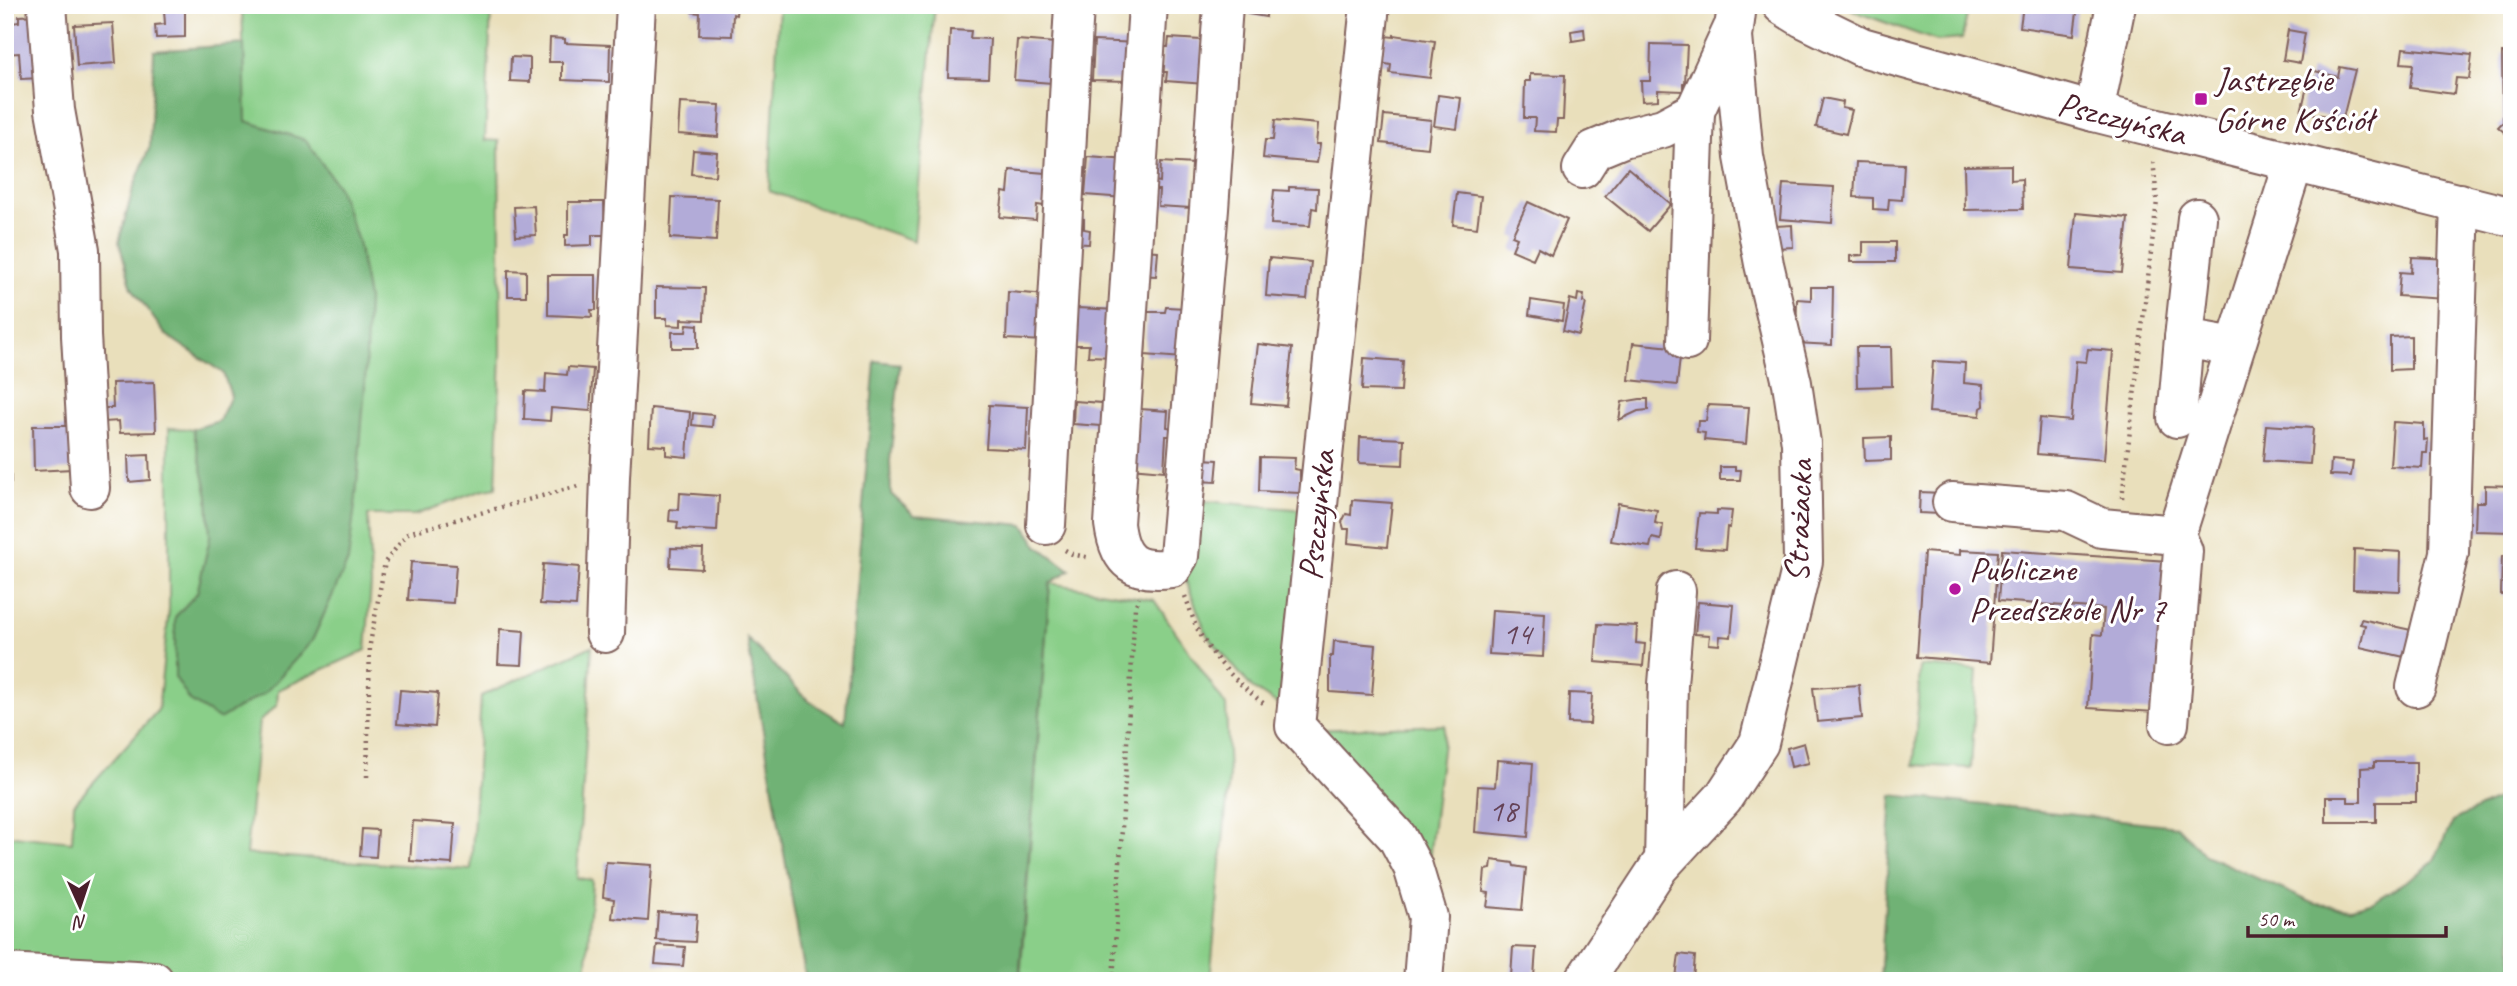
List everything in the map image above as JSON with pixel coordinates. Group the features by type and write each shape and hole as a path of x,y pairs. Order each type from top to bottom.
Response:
{"street":[{"path":"47,5 55,110 80,250 81,336 90,488"},
{"path":"605,633 610,477 636,5"},
{"path":"1046,525 1074,5"},
{"path":"1149,5 1114,524 1116,541 1149,565 1179,556 1209,209 1223,5"},
{"name":"Pszczyńska","path":"1295,726 1370,5"},
{"name":"Pszczyńska","path":"1782,5 1861,47 2094,112 2512,217"},
{"path":"2094,112 2116,5"},
{"path":"1687,341 1695,111 1736,15"},
{"name":"Strażacka","path":"1584,981 1664,861 1723,798 1759,743 1803,561 1801,443 1792,383 1764,264 1744,157 1732,37 1736,15"},
{"path":"1582,169 1594,150 1623,138 1663,128 1695,111"},
{"path":"2169,724 2183,551 2176,535 2294,162"},
{"path":"2416,687 2448,553 2460,203"},
{"path":"2176,418 2197,218"},
{"path":"2184,338 2235,347"},
{"path":"1952,502 2066,511 2102,528 2176,535"},
{"path":"1664,861 1668,684 1676,591"},
{"path":"1295,726 1397,837 1413,867 1428,917 1423,981"},
{"path":"5,973 154,981"}],"path":[{"path":"2121,505 2157,201 2152,148"},
{"path":"367,777 370,644 385,562 408,533 610,477"},
{"path":"1046,525 1056,544 1072,554 1149,565 1222,664 1253,696 1295,726"},
{"path":"1113,981 1135,607 1149,565"}],"green space":[{"path":"242,5 450,5 451,10 491,11 485,140 499,141 501,353 496,488 480,491 415,515 368,515 371,584 366,650 278,690 277,705 259,722 246,854 471,870 481,696 592,646 577,878 592,880 586,981 5,981 5,835 72,842 74,804 158,710 169,610 169,428 264,432 247,166"},
{"path":"779,5 935,5 914,241 769,191"},
{"path":"1844,5 1969,5 1962,39 1937,41"},
{"path":"244,44 246,121 306,140 338,187 358,241 368,299 365,386 348,561 312,641 265,693 219,719 190,701 175,677 175,617 197,593 210,538 208,496 193,429 219,421 231,396 223,373 165,334 132,288 119,242 133,189 150,146 154,51"},
{"path":"875,361 900,364 890,461 891,494 914,515 1024,525 1038,546 1070,570 1050,583 1019,981 806,981 747,638 809,701 845,723"},
{"path":"1194,500 1305,510 1286,710 1252,688 1207,635 1185,578"},
{"path":"1050,583 1154,600 1226,706 1229,777 1210,981 1020,981"},
{"path":"1920,666 1977,670 1971,768 1914,765"},
{"path":"1445,725 1427,876 1311,730"},
{"path":"2512,792 2512,981 1880,981 1892,795 2177,826 2205,855 2315,904 2351,907 2374,901 2422,871 2433,862 2453,821"}],"building":[{"path":"692,5 737,5 736,15 733,14 732,36 699,35 700,13 692,12"},
{"path":"1249,5 1267,5 1266,17 1248,14"},
{"path":"1287,5 1319,5 1318,11"},
{"path":"2023,5 2078,5 2074,35 2020,27"},
{"path":"185,9 185,37 156,38 155,25 165,24 164,10"},
{"path":"37,15 41,78 21,79 19,53 5,54 5,24 19,22 19,16"},
{"path":"113,23 116,63 77,66 74,25"},
{"path":"1584,29 1585,39 1572,41 1571,31"},
{"path":"950,30 971,31 970,38 990,39 988,78 948,77"},
{"path":"2288,30 2305,33 2300,63 2283,60"},
{"path":"1385,36 1435,41 1430,78 1390,73 1391,65 1381,63"},
{"path":"550,38 565,39 565,43 610,45 609,82 562,80 562,62 549,62"},
{"path":"1169,38 1201,40 1205,84 1166,81 1167,72 1161,72 1163,47 1168,47"},
{"path":"1017,40 1056,43 1052,83 1014,80"},
{"path":"1094,41 1138,43 1128,81 1092,80"},
{"path":"1651,44 1687,45 1685,83 1683,91 1658,90 1658,100 1642,101 1641,81 1650,81"},
{"path":"2403,48 2472,55 2469,79 2456,78 2454,94 2410,88 2413,64 2401,63"},
{"path":"2502,53 2512,53 2512,139 2498,127 2503,122"},
{"path":"511,57 530,58 530,82 510,81"},
{"path":"2340,67 2355,70 2343,118 2301,112 2311,70 2338,77"},
{"path":"1530,74 1565,75 1563,120 1557,120 1556,132 1534,131 1535,118 1524,118 1525,81 1530,81"},
{"path":"1438,95 1461,98 1457,129 1434,126"},
{"path":"1823,98 1843,102 1842,108 1852,110 1846,134 1816,127"},
{"path":"680,103 720,105 718,137 678,134"},
{"path":"1384,115 1431,120 1428,148 1381,143"},
{"path":"1275,120 1318,124 1316,144 1320,144 1317,163 1263,158 1265,140 1273,140"},
{"path":"693,150 717,152 715,176 691,174"},
{"path":"1088,157 1128,160 1125,198 1085,195"},
{"path":"1161,162 1194,164 1191,208 1158,206 1159,190 1154,190 1155,181 1160,182"},
{"path":"1856,162 1904,164 1902,200 1889,199 1888,210 1873,209 1873,198 1854,197"},
{"path":"2011,165 2011,180 2022,179 2023,209 1965,210 1964,166"},
{"path":"1628,168 1671,204 1648,231 1605,196"},
{"path":"1010,170 1045,173 1044,206 1037,205 1036,220 1000,217 1003,192 1008,193"},
{"path":"1783,184 1834,187 1832,223 1780,219"},
{"path":"1289,187 1318,188 1317,209 1312,208 1310,226 1271,224 1274,190 1289,191"},
{"path":"1457,193 1481,196 1477,228 1453,225"},
{"path":"672,197 718,199 716,241 670,238"},
{"path":"568,202 604,202 605,235 592,235 592,245 565,246 565,235 568,235"},
{"path":"1528,202 1567,220 1551,255 1538,248 1533,259 1512,250 1517,238 1512,236"},
{"path":"534,206 536,235 516,236 514,207"},
{"path":"2076,213 2128,218 2122,273 2071,269"},
{"path":"1070,218 1084,219 1084,229 1090,230 1089,244 1069,243"},
{"path":"1792,225 1793,247 1777,248 1776,226"},
{"path":"1863,242 1895,242 1895,262 1850,262 1850,256 1863,255"},
{"path":"1139,250 1158,251 1156,276 1137,275"},
{"path":"2412,257 2449,259 2446,299 2398,296 2400,272 2411,273"},
{"path":"1269,258 1311,262 1307,299 1266,296"},
{"path":"508,270 526,271 526,296 508,296"},
{"path":"548,275 596,275 596,310 591,310 592,317 548,315"},
{"path":"656,287 705,288 704,320 681,319 681,326 667,325 667,318 656,318"},
{"path":"1811,287 1833,287 1832,345 1796,343 1797,299 1811,300"},
{"path":"1008,292 1048,295 1043,341 1006,339"},
{"path":"1578,294 1584,295 1583,302 1586,303 1579,335 1563,331 1570,299 1577,301"},
{"path":"1531,300 1564,305 1562,321 1529,315"},
{"path":"1166,307 1186,308 1183,358 1145,355 1147,312 1165,312"},
{"path":"1077,308 1117,310 1115,357 1088,356 1089,345 1075,345"},
{"path":"687,324 698,325 698,348 672,348 672,332 686,332"},
{"path":"2411,336 2411,369 2390,370 2390,337"},
{"path":"1633,343 1681,348 1677,385 1629,380"},
{"path":"1258,344 1292,348 1286,406 1251,403"},
{"path":"1856,347 1891,347 1892,386 1857,387"},
{"path":"2088,349 2113,351 2104,460 2037,454 2040,418 2071,421 2076,361 2086,362"},
{"path":"1364,358 1403,361 1401,391 1362,390"},
{"path":"1933,361 1965,363 1964,383 1983,385 1984,406 1980,416 1929,412"},
{"path":"568,367 593,369 590,411 551,408 550,421 524,419 525,391 545,392 546,373 567,375"},
{"path":"154,382 156,432 120,433 119,421 104,422 103,408 113,408 112,383"},
{"path":"1648,399 1648,410 1638,411 1619,420 1622,402"},
{"path":"1074,401 1102,403 1101,426 1073,424"},
{"path":"989,405 1028,407 1026,450 986,448"},
{"path":"1708,405 1749,407 1746,444 1704,440 1705,433 1697,432 1698,421 1706,421"},
{"path":"651,408 690,412 687,457 666,455 666,446 649,445"},
{"path":"1140,409 1168,411 1167,427 1172,428 1172,436 1166,436 1164,471 1130,468"},
{"path":"693,413 713,415 712,427 692,425"},
{"path":"2393,422 2424,424 2424,440 2428,439 2422,468 2390,466"},
{"path":"2266,425 2313,428 2310,464 2263,461"},
{"path":"33,426 71,426 72,469 34,471"},
{"path":"1360,437 1404,439 1403,465 1359,463"},
{"path":"1891,437 1891,460 1865,461 1864,438"},
{"path":"5,453 10,453 11,483 5,483"},
{"path":"149,455 150,480 129,482 128,456"},
{"path":"1260,457 1295,458 1294,469 1300,470 1300,493 1259,491"},
{"path":"1201,459 1218,460 1216,482 1199,481"},
{"path":"2331,460 2353,462 2351,476 2330,475"},
{"path":"1720,467 1735,467 1735,470 1741,470 1740,480 1720,480"},
{"path":"2485,485 2512,486 2512,532 2475,531 2476,502 2485,502"},
{"path":"1920,492 1941,493 1940,514 1919,513"},
{"path":"680,493 719,496 717,531 677,529 678,522 669,521 670,509 679,510"},
{"path":"1352,500 1392,503 1387,547 1348,543 1349,529 1344,529 1342,522 1346,514 1351,515"},
{"path":"1618,503 1657,510 1655,523 1663,525 1661,540 1652,538 1650,547 1611,541"},
{"path":"1717,510 1732,511 1725,550 1695,548 1699,513 1717,514"},
{"path":"671,548 703,549 702,569 670,567"},
{"path":"2354,549 2401,552 2400,591 2353,589"},
{"path":"1960,550 1998,552 1990,663 1917,657 1924,552 1960,555"},
{"path":"2002,550 2168,561 2156,712 2088,708 2093,634 2102,635 2104,609 1998,601"},
{"path":"2502,556 2512,556 2512,595 2501,595"},
{"path":"411,562 456,565 453,603 408,600"},
{"path":"543,564 579,567 576,606 540,604"},
{"path":"1698,602 1734,605 1731,637 1720,636 1719,645 1709,644 1710,635 1695,634"},
{"path":"1492,610 1545,613 1543,657 1489,654"},
{"path":"2361,619 2420,632 2413,659 2360,647 2365,625 2360,624"},
{"path":"1598,624 1637,626 1636,643 1645,644 1643,666 1595,662"},
{"path":"500,629 524,631 522,665 498,664"},
{"path":"1334,641 1376,645 1372,695 1330,692 1330,656 1333,656"},
{"path":"1859,685 1862,718 1817,722 1813,688"},
{"path":"400,690 438,693 435,727 397,724"},
{"path":"1569,693 1592,694 1590,724 1568,723"},
{"path":"1804,743 1809,763 1791,767 1787,748"},
{"path":"1497,760 1533,763 1528,837 1475,832 1478,786 1495,787"},
{"path":"2374,762 2416,762 2416,802 2376,802 2376,822 2326,822 2326,797 2348,797 2348,802 2361,802 2361,768 2374,767"},
{"path":"413,821 455,824 452,864 410,861"},
{"path":"362,829 378,830 376,857 360,856"},
{"path":"1492,860 1526,868 1522,910 1487,907 1489,893 1483,892 1485,870 1491,869"},
{"path":"606,862 652,865 648,921 612,918 614,899 603,897"},
{"path":"658,912 697,914 695,942 656,940"},
{"path":"657,945 685,947 683,966 655,964"},
{"path":"1513,947 1536,948 1534,978 1511,977"},
{"path":"1679,954 1695,956 1693,980 1676,978"}],"waterway":[{"path":"2496,981 2512,973"}],"place":[{"name":"Jastrzębie Górne Kościół","path":"2201,99"},
{"name":"Publiczne Przedszkole Nr 7","path":"1955,589"}]}
